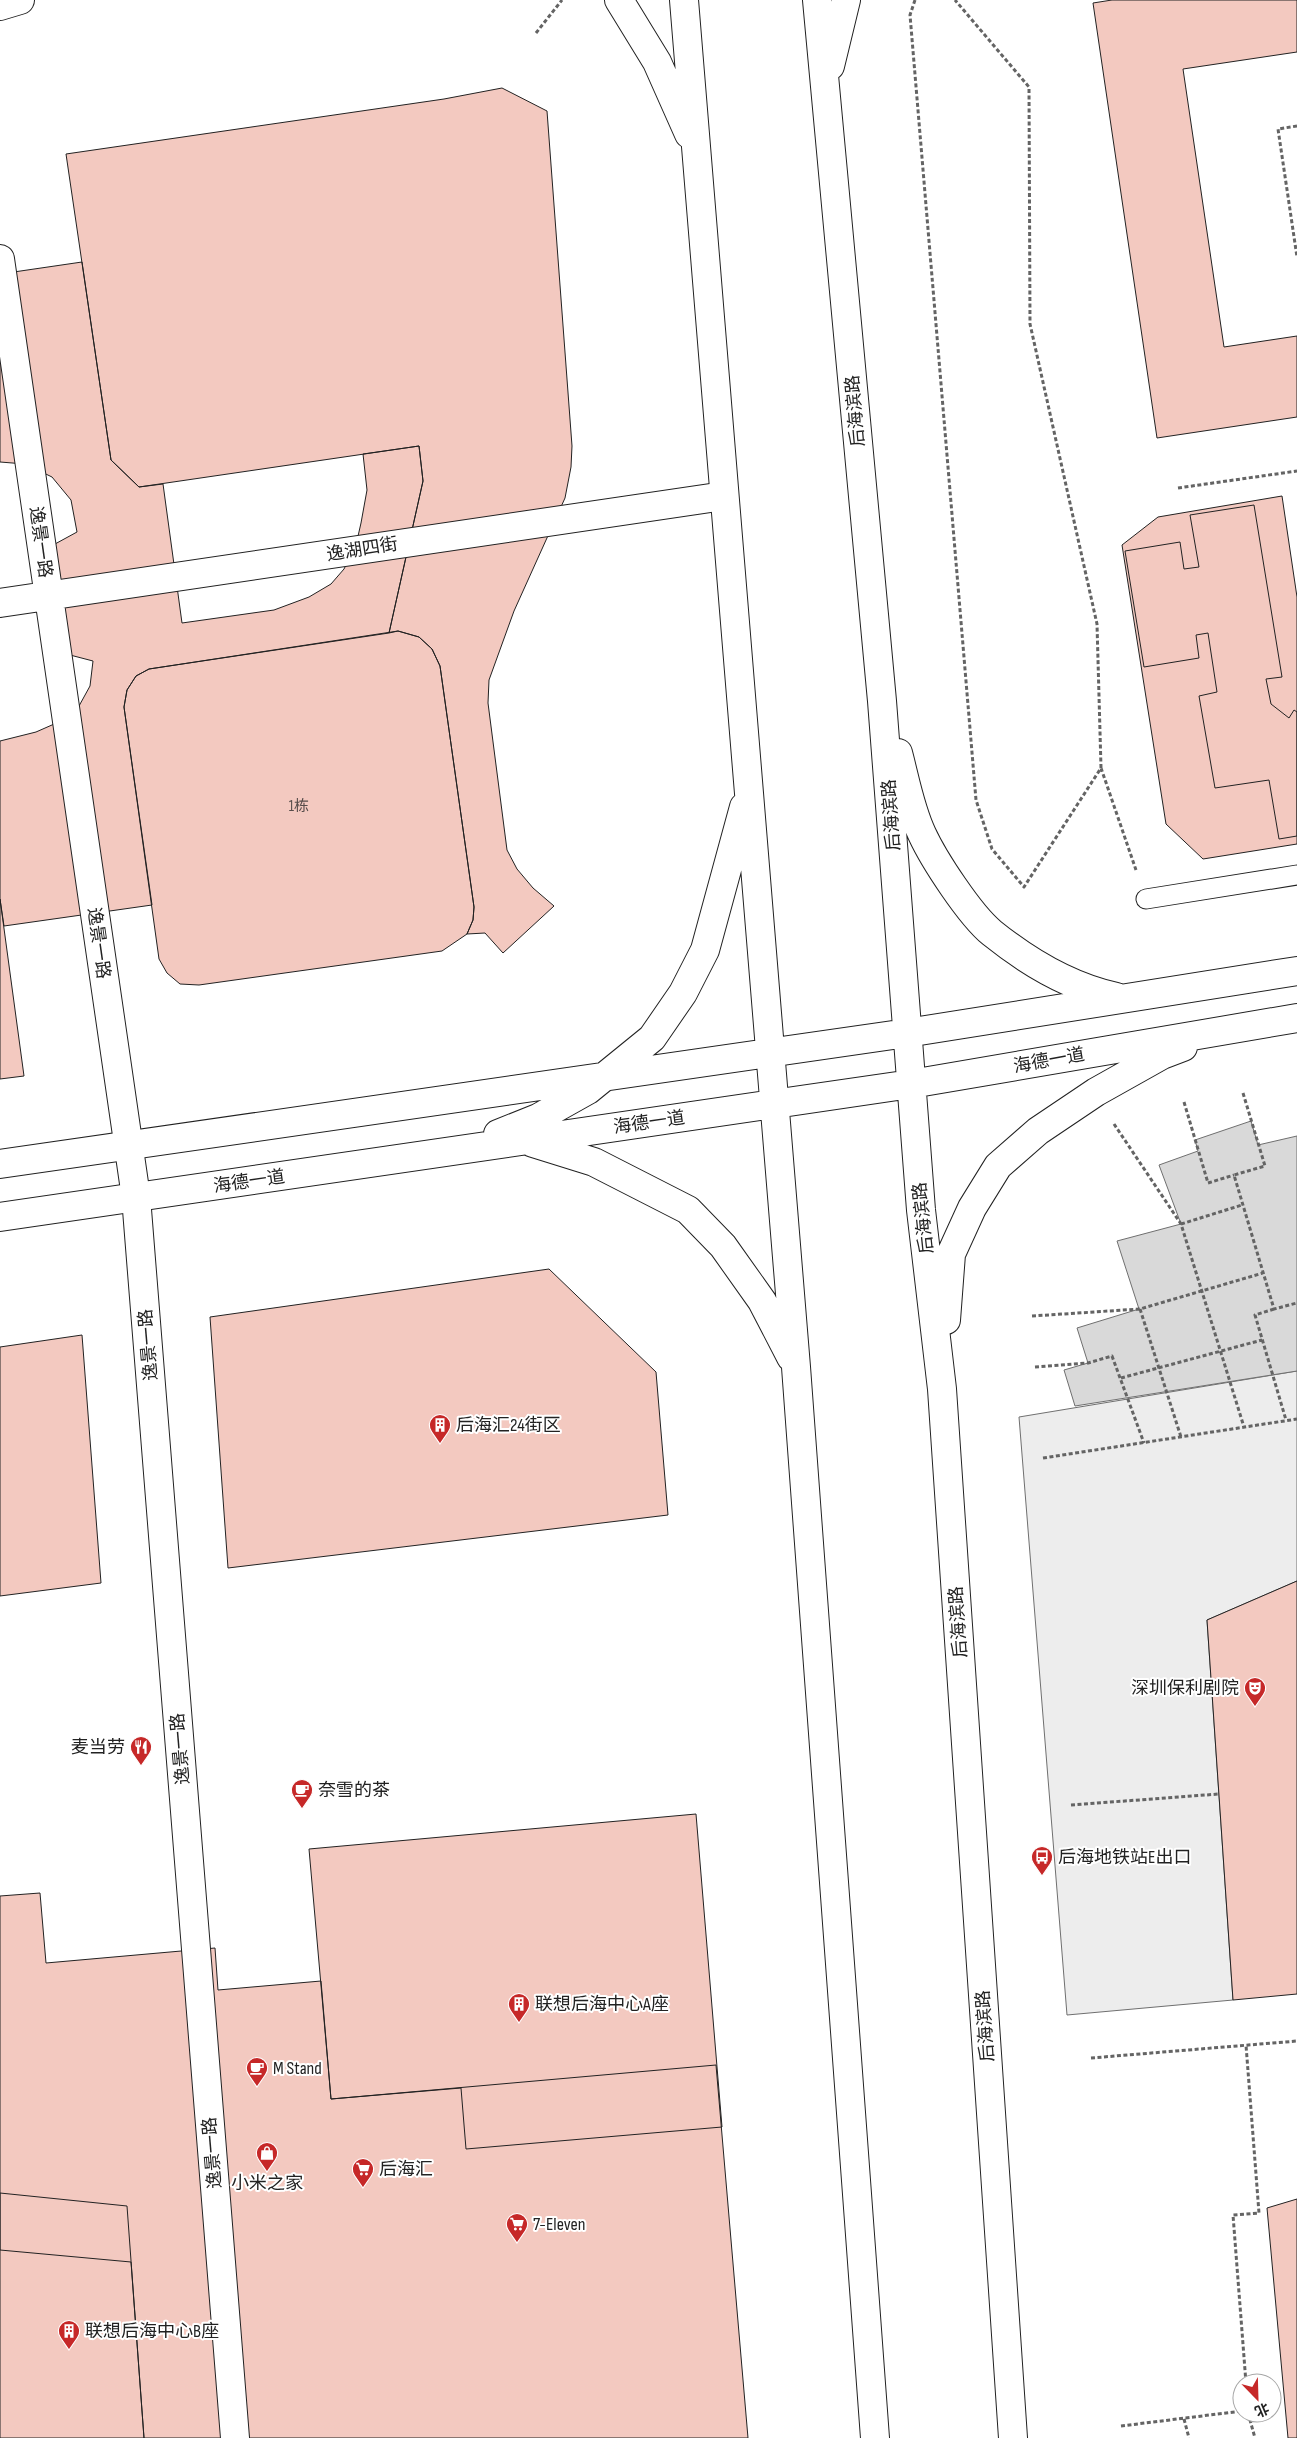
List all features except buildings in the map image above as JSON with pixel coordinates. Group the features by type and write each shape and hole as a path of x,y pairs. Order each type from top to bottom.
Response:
{"main road":[{"path":"0,6 20,0"},
{"path":"619,0 657,62 698,154"},
{"path":"684,0 796,1367 875,2438"},
{"name":"后海滨路","path":"817,0 824,92 882,701 921,1210 942,1389 1014,2438"},
{"path":"824,92 846,0"},
{"name":"逸景一路","path":"0,259 136,1197 235,2438"},
{"name":"逸湖四街","path":"0,603 724,496"},
{"path":"882,701 921,833 955,890 990,932 1035,964 1090,991 1125,999"},
{"path":"460,1150 538,1118 588,1090 652,1038 683,993 705,950 749,788"},
{"path":"0,1164 907,1033 1297,971"},
{"name":"海德一道","path":"0,1217 911,1084 1297,1018"},
{"path":"942,1389 950,1254 972,1208 998,1166 1038,1131 1096,1092 1162,1055 1234,1028"},
{"path":"460,1150 534,1143 594,1162 688,1210 724,1246 762,1301 796,1367"}],"lane":[{"path":"1146,899 1297,875"}],"path":[{"path":"536,33 562,0"},
{"path":"915,0 910,15 910,25 976,800 992,849 1024,887 1100,768"},
{"path":"955,0 1029,87 1030,324 1097,624 1100,768 1146,899"},
{"path":"1297,126 1278,129 1297,257"},
{"path":"1178,488 1297,471"},
{"path":"1184,1102 1208,1183 1265,1166 1243,1092"},
{"path":"1114,1124 1181,1224 1244,1427"},
{"path":"1234,1175 1274,1309"},
{"path":"1181,1224 1242,1205"},
{"path":"1032,1316 1140,1309 1263,1273"},
{"path":"1286,1420 1255,1315 1297,1303"},
{"path":"1140,1309 1181,1437"},
{"path":"1120,1378 1262,1340"},
{"path":"1035,1367 1088,1363 1112,1356 1144,1443"},
{"path":"1043,1458 1297,1419"},
{"path":"1071,1805 1219,1794"},
{"path":"1091,2058 1297,2041"},
{"path":"1245,2373 1233,2215 1259,2213 1246,2045"},
{"path":"1120,2426 1232,2412"},
{"path":"1184,2419 1189,2438"},
{"path":"1251,2423 1255,2438"}],"shaded area":[{"path":"1251,1121 1258,1145 1297,1136 1297,1371 1075,1406 1064,1370 1088,1363 1077,1328 1139,1309 1117,1241 1181,1224 1159,1165 1198,1151 1195,1140"},
{"path":"1297,1371 1297,1581 1207,1620 1233,2000 1067,2015 1019,1417"}],"place":[{"name":"后海汇24街区","path":"440,1444"},
{"name":"深圳保利剧院","path":"1255,1707"},
{"name":"麦当劳","path":"141,1766"},
{"name":"奈雪的茶","path":"302,1809"},
{"name":"后海地铁站E出口","path":"1042,1876"},
{"name":"联想后海中心A座","path":"519,2023"},
{"name":"M Stand","path":"257,2087"},
{"name":"小米之家","path":"267,2172"},
{"name":"后海汇","path":"363,2188"},
{"name":"7-Eleven","path":"517,2243"},
{"name":"联想后海中心B座","path":"69,2350"}]}
